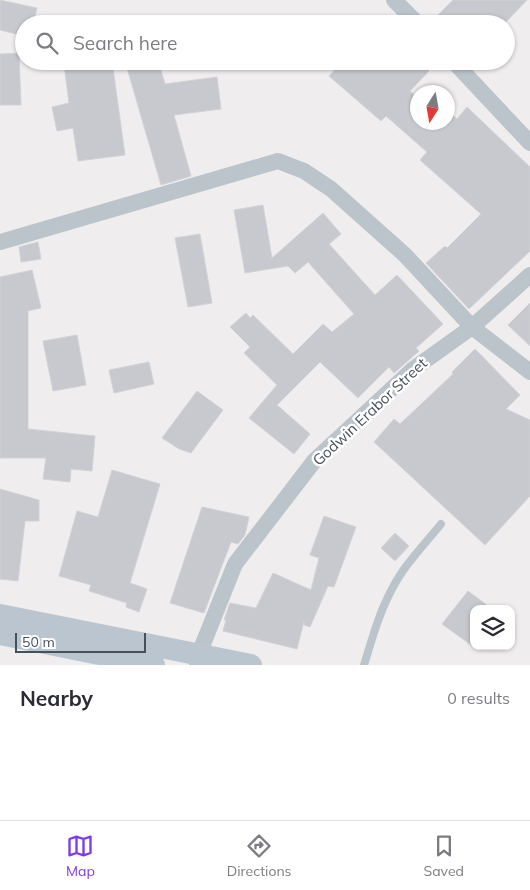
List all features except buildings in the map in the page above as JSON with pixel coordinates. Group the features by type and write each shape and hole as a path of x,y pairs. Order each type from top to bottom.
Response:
{"street":[{"path":"394,0 409,15"},
{"path":"461,70 530,143"},
{"path":"0,242 278,161 304,171 331,189 405,255 472,327 530,372"},
{"name":"Godwin Erabor Street","path":"198,660 235,564 315,460 412,370 472,327 530,275"},
{"path":"0,615 198,660 251,665"},
{"path":"0,634 154,665"}],"lane":[{"path":"364,665 380,614 392,588 404,569 441,524"}]}
